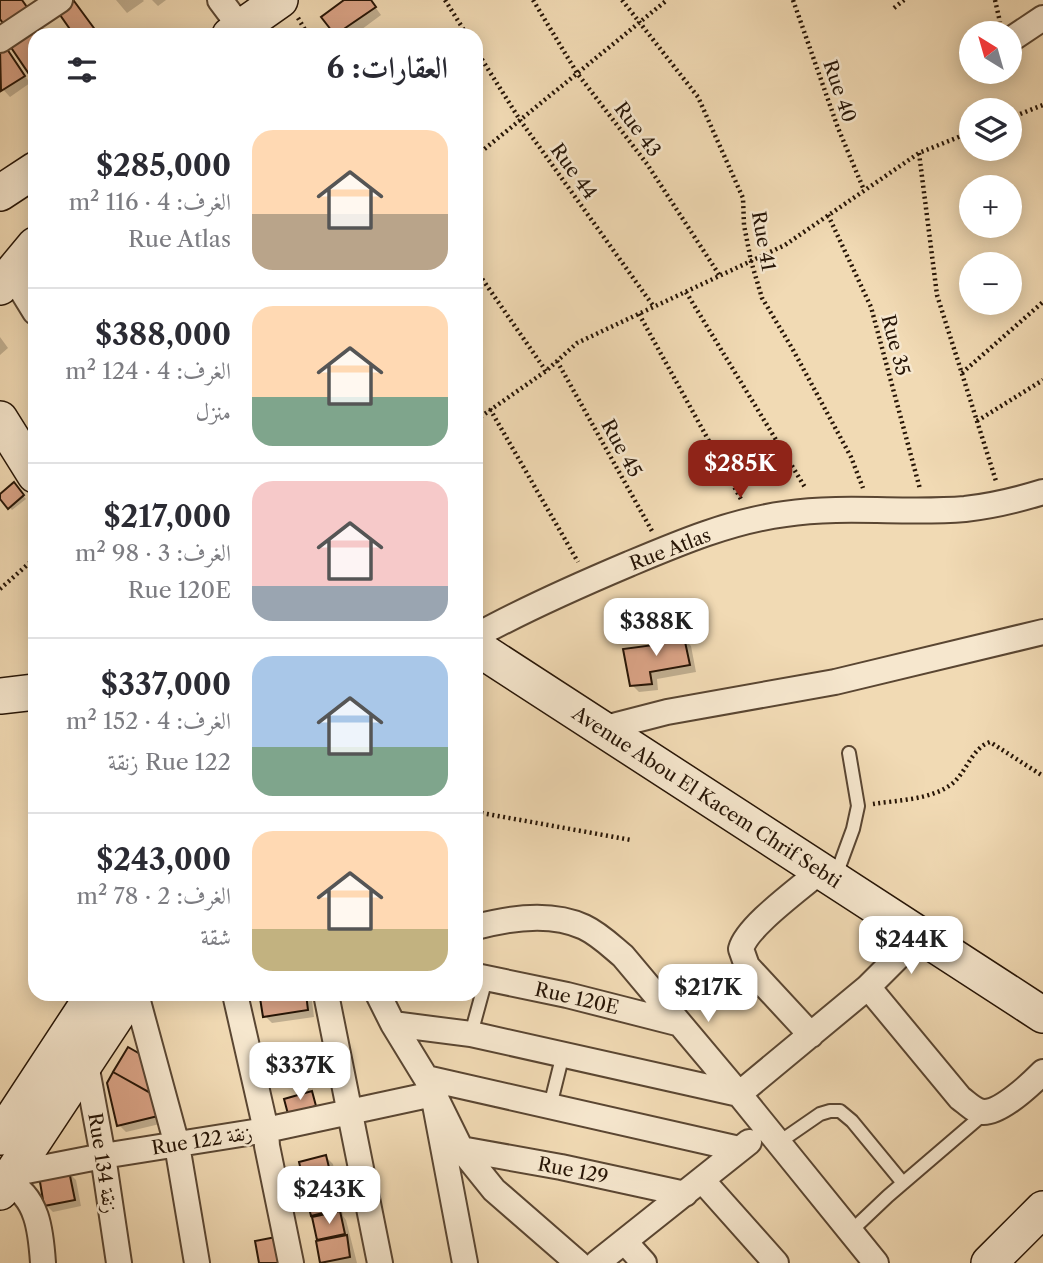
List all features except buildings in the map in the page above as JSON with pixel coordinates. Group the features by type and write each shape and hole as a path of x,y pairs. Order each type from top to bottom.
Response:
{"street":[{"path":"0,40 60,0"},
{"path":"220,0 234,28"},
{"path":"240,28 280,0"},
{"path":"1022,32 1043,18"},
{"path":"0,193 28,175"},
{"path":"28,253 5,280 28,305"},
{"path":"0,419 28,464"},
{"name":"Rue Atlas","path":"483,633 589,581 663,550 753,520 819,511 962,509 1003,503 1043,492"},
{"path":"601,729 667,712 835,682 1043,632"},
{"name":"Avenue Abou El Kacem Chrif Sebti","path":"483,653 1043,1015"},
{"path":"0,696 28,693"},
{"path":"811,1035 747,966 741,949 743,942 758,924 827,875"},
{"path":"483,926 521,919 551,919 583,926 623,956 876,1263"},
{"path":"739,1094 868,987 899,956 916,933"},
{"name":"Rue 120E","path":"483,977 677,1023"},
{"path":"868,987 960,1098 975,1110 986,1112 1009,1100 1043,1072"},
{"path":"0,1137 89,1001"},
{"path":"43,1263 40,1232 34,1212 20,1191 6,1182 129,1001"},
{"path":"136,1001 177,1145 197,1263"},
{"path":"237,1001 291,1263"},
{"path":"327,1001 380,1263"},
{"path":"382,1001 430,1086 461,1149 494,1190 578,1263"},
{"path":"393,1024 471,1034 739,1094"},
{"name":"Rue 134 زنقة","path":"86,1064 119,1263"},
{"path":"430,1086 550,1107 739,1149"},
{"path":"430,1086 465,1263"},
{"name":"Rue 122 زنقة","path":"6,1182 103,1156 265,1130 349,1110 430,1086"},
{"path":"597,1263 739,1149 772,1136"},
{"name":"Rue 129","path":"461,1149 693,1187"},
{"path":"693,1187 776,1263"},
{"path":"989,1263 1043,1209"},
{"path":"542,1232 547,1263"},
{"path":"625,1242 644,1263"}],"lane":[{"path":"827,875 853,829 858,806 849,753"},
{"path":"471,1034 477,1001"},
{"path":"550,1107 563,1054"},
{"path":"772,1136 820,1114 840,1111 852,1121 903,1183"},
{"path":"850,1232 986,1112"}],"path":[{"path":"445,0 463,28"},
{"name":"Rue 43","path":"533,0 578,74 647,164 720,276"},
{"name":"Rue 41","path":"622,0 698,97 743,198 744,225 762,298 851,457 866,496"},
{"path":"483,150 667,0"},
{"name":"Rue 40","path":"793,0 838,128 864,190"},
{"path":"894,8 904,0"},
{"path":"995,0 999,21"},
{"name":"Rue 44","path":"483,61 520,120 654,307"},
{"path":"1022,113 1043,105"},
{"path":"483,414 546,371 577,343 785,245 919,153 959,137"},
{"path":"919,153 936,295 993,473"},
{"name":"Rue 35","path":"828,215 871,307 920,488"},
{"path":"483,280 546,371"},
{"path":"686,292 819,511"},
{"path":"962,373 1043,302"},
{"path":"639,314 753,520"},
{"name":"Rue 45","path":"557,361 663,550"},
{"path":"977,421 1043,380"},
{"path":"489,409 589,581"},
{"path":"0,589 28,564"},
{"path":"858,806 937,793 961,776 978,750 990,742 1043,776"},
{"path":"483,813 631,840"}]}
